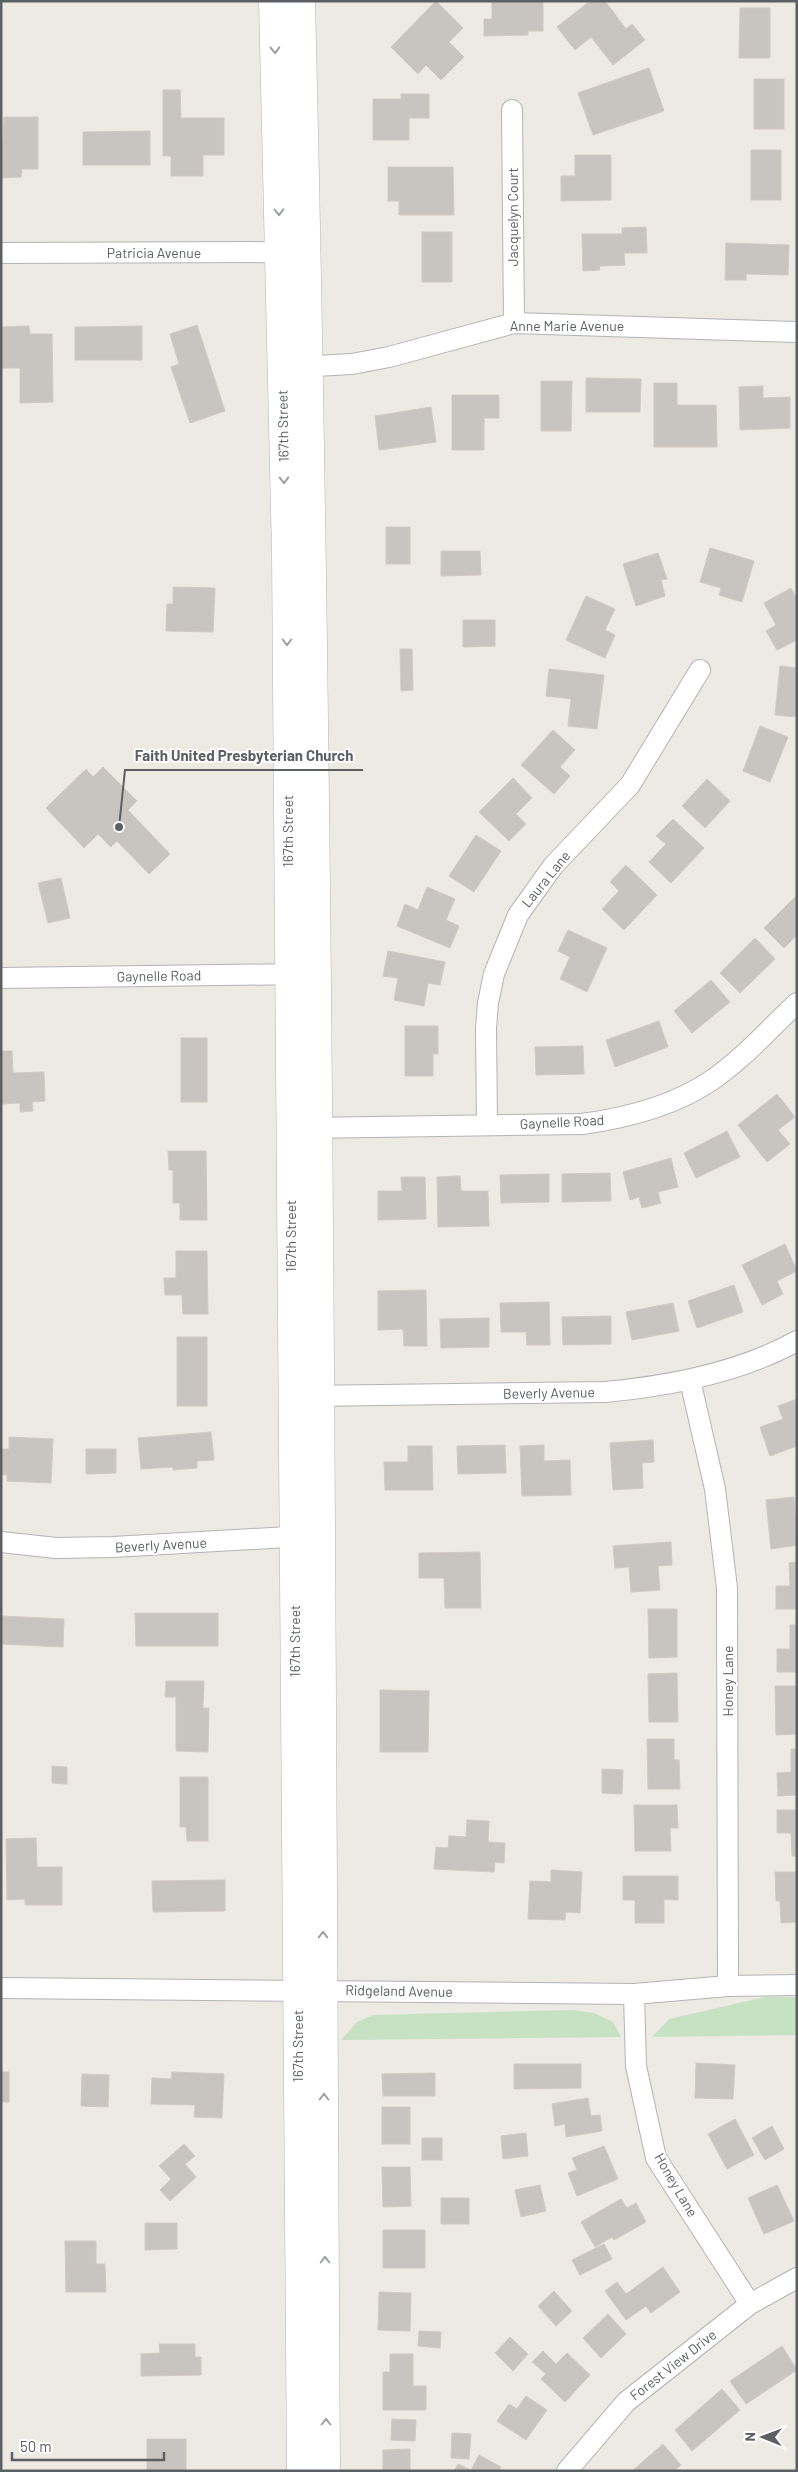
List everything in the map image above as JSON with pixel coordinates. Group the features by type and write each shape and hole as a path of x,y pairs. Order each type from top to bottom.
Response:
{"main road":[{"name":"167th Street","path":"273,1 282,368 294,1537 326,2471"},
{"name":"167th Street","path":"301,1 310,367 320,1396 320,1536 301,2471"}],"street":[{"name":"Jacquelyn Court","path":"512,110 514,323"},
{"name":"Patricia Avenue","path":"1,253 307,252"},
{"name":"Anne Marie Avenue","path":"282,368 352,364 389,357 514,323 797,332"},
{"name":"Laura Lane","path":"487,1124 486,1028 488,1003 494,974 518,915 553,866 630,785 700,670"},
{"name":"Gaynelle Road","path":"1,978 317,974"},
{"name":"Gaynelle Road","path":"290,1126 318,1129 487,1124 582,1124 610,1120 674,1100 700,1088 731,1066 797,1003"},
{"name":"Beverly Avenue","path":"292,1395 605,1392 646,1388 690,1380 779,1351 797,1341"},
{"name":"Honey Lane","path":"690,1380 715,1489 727,1588 728,1986"},
{"name":"Beverly Avenue","path":"1,1542 56,1548 113,1548 320,1536"},
{"name":"Ridgeland Avenue","path":"1,1988 634,1994 728,1986 797,1986"},
{"name":"Honey Lane","path":"634,1994 636,2066 656,2158 750,2304"},
{"name":"Forest View Drive","path":"567,2471 626,2402 750,2304 797,2278"}],"green space":[{"path":"765,1997 797,1997 797,2035 652,2037 669,2019"},
{"path":"572,2010 594,2013 613,2022 621,2037 341,2040 357,2022 373,2015"}],"building":[{"path":"436,1 463,28 449,42 464,57 441,80 426,65 418,74 391,47"},
{"path":"492,1 543,1 543,31 528,31 528,35 484,36 484,19 492,19"},
{"path":"590,1 605,1 626,29 632,24 645,40 613,65 591,37 575,50 557,27"},
{"path":"740,8 770,8 770,58 739,58"},
{"path":"649,68 664,111 593,135 578,93"},
{"path":"754,79 784,79 784,129 754,129"},
{"path":"163,90 180,90 181,118 224,118 224,155 203,155 203,176 171,176 171,156 163,156"},
{"path":"401,94 429,94 429,118 409,118 409,140 373,140 373,99 401,99"},
{"path":"4,117 38,117 38,169 22,169 21,177 1,178"},
{"path":"150,131 150,165 83,165 83,132"},
{"path":"751,150 781,150 781,200 751,200"},
{"path":"575,155 611,155 611,200 561,201 561,176 575,176"},
{"path":"388,167 453,167 454,215 399,215 399,201 388,201"},
{"path":"646,227 647,253 624,253 625,265 599,266 600,270 583,271 582,234 622,234 622,228"},
{"path":"422,232 452,232 452,282 422,282"},
{"path":"726,243 789,245 788,275 746,274 746,280 725,280"},
{"path":"197,325 225,411 190,423 171,367 179,364 170,334"},
{"path":"29,326 30,334 52,334 53,402 20,403 20,368 1,368 1,327"},
{"path":"142,326 142,360 75,360 75,327"},
{"path":"586,378 641,379 640,412 586,412"},
{"path":"541,381 572,381 571,431 541,431"},
{"path":"654,383 677,383 677,405 716,405 717,447 654,447"},
{"path":"763,386 763,398 790,397 790,428 740,430 739,387"},
{"path":"452,395 499,395 499,418 484,418 484,450 452,450"},
{"path":"431,407 436,442 379,450 375,416"},
{"path":"386,527 410,527 410,564 386,564"},
{"path":"710,548 754,561 742,602 719,595 721,588 700,582"},
{"path":"441,551 480,551 481,575 441,576"},
{"path":"658,553 667,579 661,580 665,596 636,606 623,564"},
{"path":"173,587 215,588 213,632 166,631 167,604 173,604"},
{"path":"791,588 797,599 797,640 777,650 766,631 776,625 764,603"},
{"path":"586,596 615,609 605,630 615,635 605,658 566,640"},
{"path":"463,620 495,620 495,646 463,647"},
{"path":"400,649 412,649 413,690 401,691"},
{"path":"780,666 797,668 797,717 775,715"},
{"path":"549,669 604,675 597,729 568,726 571,699 546,696"},
{"path":"760,726 788,737 770,782 743,771"},
{"path":"553,730 575,750 560,767 570,776 554,794 521,765"},
{"path":"103,767 137,801 128,810 170,854 149,874 117,841 111,847 98,834 84,848 46,808 86,769 93,777"},
{"path":"513,778 532,798 516,814 526,824 509,841 479,812"},
{"path":"707,779 730,801 705,828 682,806"},
{"path":"673,819 704,848 671,883 649,862 666,844 656,836"},
{"path":"476,835 501,851 474,892 449,876"},
{"path":"626,865 657,895 624,930 602,909 619,891 610,882"},
{"path":"61,878 70,918 48,923 38,883"},
{"path":"427,887 455,899 446,920 459,926 450,948 397,926 405,904 418,910"},
{"path":"797,895 797,935 784,948 764,928"},
{"path":"568,930 607,948 587,992 560,979 570,957 558,951"},
{"path":"755,938 775,959 740,993 720,973"},
{"path":"388,951 445,962 440,985 428,983 424,1006 394,1000 398,978 383,976"},
{"path":"711,980 730,1002 692,1033 674,1011"},
{"path":"659,1021 668,1047 615,1067 606,1040"},
{"path":"405,1026 438,1026 438,1054 433,1054 433,1076 405,1076"},
{"path":"181,1038 207,1038 207,1102 181,1102"},
{"path":"583,1046 584,1074 536,1075 535,1047"},
{"path":"1,1051 12,1051 13,1073 44,1072 45,1101 32,1102 33,1111 20,1112 20,1103 1,1104"},
{"path":"777,1094 795,1117 778,1130 790,1144 767,1162 738,1125"},
{"path":"727,1131 740,1157 696,1178 684,1153"},
{"path":"168,1151 206,1151 207,1220 180,1220 180,1203 173,1203 173,1170 169,1170"},
{"path":"671,1158 678,1187 658,1192 661,1203 642,1208 639,1197 630,1200 623,1172"},
{"path":"610,1173 611,1201 562,1202 562,1174"},
{"path":"549,1174 549,1202 501,1203 500,1175"},
{"path":"460,1176 461,1191 488,1191 489,1226 438,1227 437,1177"},
{"path":"401,1177 425,1177 426,1219 378,1220 378,1191 402,1191"},
{"path":"785,1244 797,1271 777,1281 783,1294 762,1305 742,1265"},
{"path":"176,1251 207,1251 208,1314 183,1314 182,1295 165,1295 164,1278 176,1278"},
{"path":"734,1285 743,1312 697,1328 688,1301"},
{"path":"426,1290 427,1346 404,1346 403,1329 378,1330 378,1291"},
{"path":"549,1302 550,1345 527,1345 526,1332 501,1332 500,1303"},
{"path":"673,1303 679,1331 632,1340 626,1312"},
{"path":"611,1316 611,1344 563,1345 562,1317"},
{"path":"489,1318 489,1347 441,1348 440,1319"},
{"path":"177,1337 207,1337 207,1406 177,1406"},
{"path":"797,1399 797,1446 770,1456 760,1427 783,1419 778,1406"},
{"path":"211,1432 214,1460 197,1461 197,1468 173,1470 173,1467 141,1469 138,1438"},
{"path":"9,1437 53,1439 51,1483 7,1481 7,1475 1,1475 1,1449 9,1449"},
{"path":"653,1440 654,1462 642,1463 643,1488 613,1490 610,1443"},
{"path":"505,1445 506,1473 458,1474 457,1446"},
{"path":"544,1445 544,1461 570,1460 571,1495 522,1496 520,1446"},
{"path":"408,1446 432,1446 433,1490 385,1490 384,1462 408,1462"},
{"path":"86,1449 116,1449 116,1473 86,1474"},
{"path":"794,1497 797,1545 771,1549 766,1500"},
{"path":"671,1542 672,1565 658,1566 660,1590 631,1592 629,1567 615,1568 613,1546"},
{"path":"480,1552 481,1608 445,1608 444,1578 419,1578 419,1553"},
{"path":"797,1562 797,1609 776,1609 776,1586 790,1586 789,1563"},
{"path":"648,1609 677,1609 677,1657 649,1658"},
{"path":"135,1613 218,1613 218,1646 136,1646"},
{"path":"1,1616 64,1619 63,1647 1,1644"},
{"path":"790,1625 797,1625 797,1672 777,1672 777,1649 790,1649"},
{"path":"677,1673 678,1722 649,1722 648,1674"},
{"path":"166,1681 204,1681 203,1708 209,1708 208,1752 176,1751 176,1697 165,1697"},
{"path":"775,1686 797,1686 797,1734 776,1735"},
{"path":"380,1690 429,1691 428,1752 380,1752"},
{"path":"647,1739 674,1739 674,1760 679,1760 680,1789 648,1789"},
{"path":"791,1749 797,1749 797,1795 778,1796 777,1773 791,1772"},
{"path":"52,1766 67,1767 67,1784 52,1783"},
{"path":"602,1769 623,1770 622,1794 602,1793"},
{"path":"180,1777 208,1777 208,1841 187,1841 186,1827 180,1827"},
{"path":"634,1805 677,1805 678,1828 670,1828 671,1851 635,1851"},
{"path":"777,1810 797,1810 797,1856 792,1856 791,1833 777,1833"},
{"path":"467,1820 489,1821 488,1842 505,1843 504,1863 495,1862 494,1872 434,1869 436,1847 448,1848 449,1836 466,1837"},
{"path":"36,1838 37,1867 62,1867 62,1905 25,1905 25,1899 7,1900 6,1839"},
{"path":"551,1870 582,1872 580,1913 566,1912 565,1920 528,1919 530,1881 551,1882"},
{"path":"775,1872 797,1872 797,1922 781,1923 780,1901 776,1901"},
{"path":"623,1876 678,1876 678,1900 664,1899 664,1923 635,1923 635,1900 623,1900"},
{"path":"225,1880 225,1911 153,1912 152,1881"},
{"path":"696,2063 735,2065 733,2099 695,2098"},
{"path":"514,2064 581,2064 581,2088 514,2089"},
{"path":"1,2072 9,2072 9,2102 1,2102"},
{"path":"172,2072 224,2074 222,2118 194,2117 195,2105 151,2104 152,2078 171,2079"},
{"path":"435,2073 435,2096 383,2096 382,2074"},
{"path":"82,2074 109,2075 108,2107 81,2106"},
{"path":"588,2098 591,2116 600,2115 602,2131 566,2137 565,2124 555,2126 552,2104"},
{"path":"382,2107 410,2107 410,2144 382,2144"},
{"path":"735,2119 754,2155 727,2169 708,2134"},
{"path":"772,2126 784,2149 765,2160 752,2138"},
{"path":"526,2133 528,2156 503,2159 501,2136"},
{"path":"422,2138 442,2138 442,2160 422,2160"},
{"path":"184,2144 195,2156 185,2164 196,2177 170,2201 160,2190 171,2179 159,2166"},
{"path":"604,2146 618,2179 577,2196 568,2173 577,2170 572,2158"},
{"path":"382,2167 410,2167 411,2206 383,2207"},
{"path":"540,2185 546,2211 521,2217 515,2190"},
{"path":"777,2185 794,2221 764,2234 748,2198"},
{"path":"441,2198 469,2198 469,2224 441,2224"},
{"path":"621,2199 627,2208 636,2203 646,2222 614,2240 612,2237 595,2247 581,2222"},
{"path":"145,2223 177,2223 177,2249 145,2250"},
{"path":"383,2230 425,2230 425,2268 383,2268"},
{"path":"65,2241 96,2241 96,2264 105,2264 106,2292 66,2292"},
{"path":"604,2244 612,2259 580,2275 572,2260"},
{"path":"663,2267 680,2292 651,2313 646,2306 626,2320 605,2291 617,2282 626,2294"},
{"path":"554,2291 572,2311 556,2326 538,2306"},
{"path":"379,2292 411,2293 410,2331 378,2330"},
{"path":"608,2314 626,2334 601,2358 583,2338"},
{"path":"419,2331 441,2332 440,2348 418,2346"},
{"path":"510,2337 528,2354 513,2371 495,2353"},
{"path":"159,2344 195,2344 195,2357 201,2357 201,2375 141,2376 141,2354 160,2353"},
{"path":"782,2346 797,2370 746,2404 730,2381"},
{"path":"543,2351 556,2364 567,2353 590,2375 565,2402 541,2379 546,2374 532,2362"},
{"path":"390,2354 413,2354 413,2386 426,2386 426,2410 383,2410 383,2372 390,2372"},
{"path":"722,2389 740,2410 692,2451 675,2430"},
{"path":"526,2396 547,2410 526,2440 497,2421 509,2404 517,2409"},
{"path":"392,2419 416,2420 415,2441 391,2440"},
{"path":"452,2433 471,2434 469,2459 451,2458"},
{"path":"147,2439 186,2439 186,2471 147,2471"},
{"path":"663,2444 681,2465 674,2471 632,2471"},
{"path":"410,2449 410,2471 383,2471 383,2450"},
{"path":"479,2455 501,2467 499,2471 454,2471 458,2464 471,2470"}],"place":[{"name":"Faith United Presbyterian Church","path":"119,827"}]}
